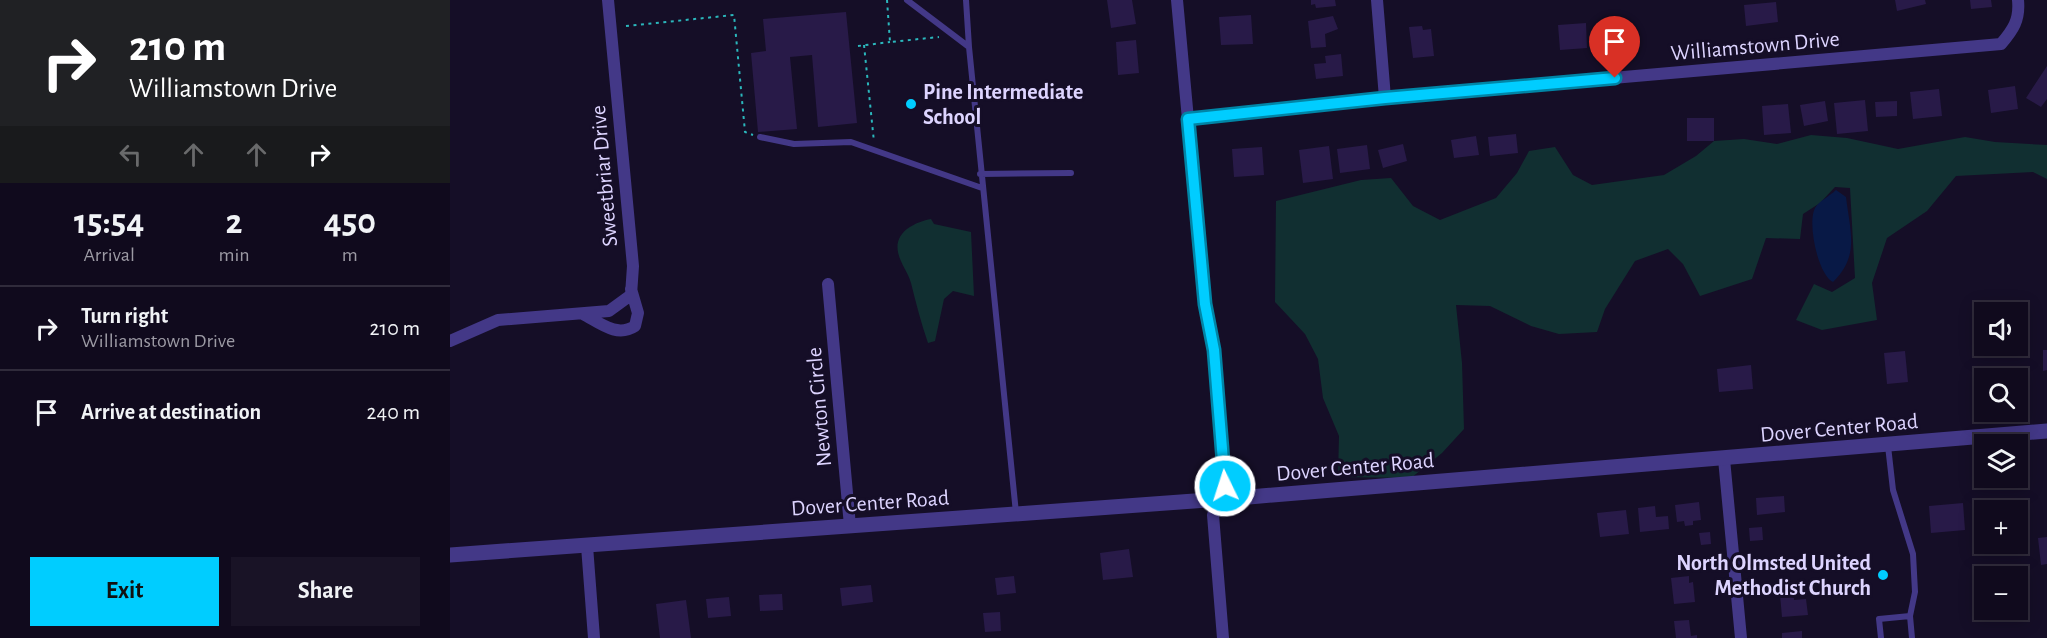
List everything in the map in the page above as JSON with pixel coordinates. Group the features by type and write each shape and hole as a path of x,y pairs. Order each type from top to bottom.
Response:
{"street":[{"name":"Sweetbriar Drive","path":"583,314 620,332 635,326 638,313 631,289 633,266 608,0"},
{"path":"1177,0 1205,304 1214,350 1223,445 1225,486 1213,515 1223,638"},
{"path":"1377,0 1385,98"},
{"name":"Williamstown Drive","path":"1188,119 1385,98 2001,44 2015,28 2019,6"},
{"name":"Newton Circle","path":"828,284 850,526"},
{"path":"450,341 498,320 609,311 631,295 631,289"},
{"name":"Dover Center Road","path":"450,555 1219,499 2047,431"},
{"path":"1724,459 1741,638"},
{"path":"587,546 594,638"}],"lane":[{"path":"907,0 969,47"},
{"path":"966,0 980,174 1016,514"},
{"path":"760,137 794,144 851,141 982,188"},
{"path":"980,174 1071,172"},
{"path":"1888,445 1893,490 1913,554 1915,592 1910,616 1912,638"},
{"path":"1881,638 1879,619 1910,616"}],"path":[{"path":"886,0 890,42"},
{"path":"626,26 734,15 745,132 760,137"},
{"path":"858,46 939,37"},
{"path":"864,45 874,150"}],"green space":[{"path":"1811,135 1847,138 1898,149 1965,137 1995,142 2047,145 2047,179 2033,172 1956,176 1927,211 1887,238 1872,283 1877,320 1822,330 1796,320 1814,284 1832,292 1855,278 1850,188 1835,187 1820,203 1803,214 1800,239 1766,238 1752,279 1700,296 1683,264 1668,249 1635,261 1605,309 1597,332 1559,334 1531,326 1490,306 1456,305 1462,363 1464,429 1442,453 1411,478 1338,477 1339,436 1323,398 1318,359 1305,334 1275,302 1276,201 1361,180 1391,178 1413,206 1440,220 1496,198 1517,173 1529,151 1555,147 1573,175 1592,185 1664,175 1696,156 1714,141 1744,139 1777,144"},
{"path":"931,219 934,224 971,232 974,296 953,291 944,299 935,341 928,343 910,279 899,256 898,245 902,234 912,225"}],"water":[{"path":"1836,190 1846,197 1851,243 1847,263 1833,282 1823,270 1815,248 1812,225 1815,208"}],"building":[{"path":"1107,0 1132,0 1136,24 1111,28"},
{"path":"1311,0 1335,0 1336,6 1316,8 1315,4 1311,5"},
{"path":"1895,0 1925,0 1926,4 1897,11"},
{"path":"1970,0 1991,0 1992,7 1971,9"},
{"path":"1776,2 1778,22 1746,26 1744,5"},
{"path":"846,12 857,123 818,127 812,55 790,57 797,129 758,132 751,53 766,51 763,19"},
{"path":"1251,15 1253,44 1221,45 1219,17"},
{"path":"1333,16 1338,29 1325,34 1326,47 1311,48 1308,21"},
{"path":"1586,23 1587,48 1560,50 1558,25"},
{"path":"1422,26 1423,30 1431,29 1434,56 1413,58 1409,27"},
{"path":"1136,40 1139,73 1118,75 1116,42"},
{"path":"1341,54 1343,76 1316,79 1314,64 1326,63 1325,56"},
{"path":"2047,66 2047,99 2041,107 2026,98"},
{"path":"2015,86 2018,109 1991,113 1988,90"},
{"path":"1939,89 1942,116 1913,119 1910,92"},
{"path":"1865,100 1868,131 1837,134 1834,103"},
{"path":"1825,101 1828,121 1804,126 1800,105"},
{"path":"1897,101 1897,116 1876,117 1875,102"},
{"path":"1788,104 1791,133 1764,135 1762,106"},
{"path":"1687,118 1714,118 1714,141 1687,141"},
{"path":"1516,134 1518,153 1490,156 1488,137"},
{"path":"1476,136 1479,155 1454,158 1451,140"},
{"path":"1403,144 1407,161 1383,168 1378,150"},
{"path":"1367,145 1370,169 1340,173 1337,149"},
{"path":"1329,146 1333,179 1303,183 1299,150"},
{"path":"1262,147 1264,175 1234,177 1232,149"},
{"path":"2043,350 2047,350 2047,370 2043,371"},
{"path":"1905,351 1908,382 1887,384 1884,353"},
{"path":"1751,365 1753,389 1719,392 1717,369"},
{"path":"1784,496 1785,512 1757,515 1756,498"},
{"path":"1699,502 1701,520 1693,521 1693,525 1685,526 1684,521 1677,522 1675,505"},
{"path":"1963,503 1965,530 1931,533 1929,506"},
{"path":"1655,506 1656,517 1668,516 1669,529 1640,532 1638,508"},
{"path":"1626,510 1629,534 1600,537 1597,513"},
{"path":"1762,527 1763,540 1750,541 1749,528"},
{"path":"1710,532 1711,544 1701,545 1699,533"},
{"path":"2047,537 2047,564 2041,565 2038,538"},
{"path":"1129,549 1133,577 1103,580 1100,553"},
{"path":"1014,576 1016,593 997,595 995,578"},
{"path":"1689,576 1689,583 1693,582 1695,602 1674,604 1671,578"},
{"path":"1793,583 1794,600 1806,599 1808,615 1782,617 1779,584"},
{"path":"871,585 873,602 842,606 840,588"},
{"path":"782,594 783,610 760,611 759,595"},
{"path":"729,597 731,616 708,618 706,599"},
{"path":"686,600 691,638 660,638 656,604"},
{"path":"1000,612 1001,631 985,632 983,613"},
{"path":"1689,620 1691,636 1697,635 1697,638 1676,638 1674,621"},
{"path":"1802,631 1802,638 1782,638 1782,633"}],"place":[{"name":"Pine Intermediate School","path":"911,104"},
{"name":"North Olmsted United Methodist Church","path":"1883,575"}],"route":[{"path":"1225,486 1214,350 1205,304 1188,119 1385,98 1615,78"}]}
